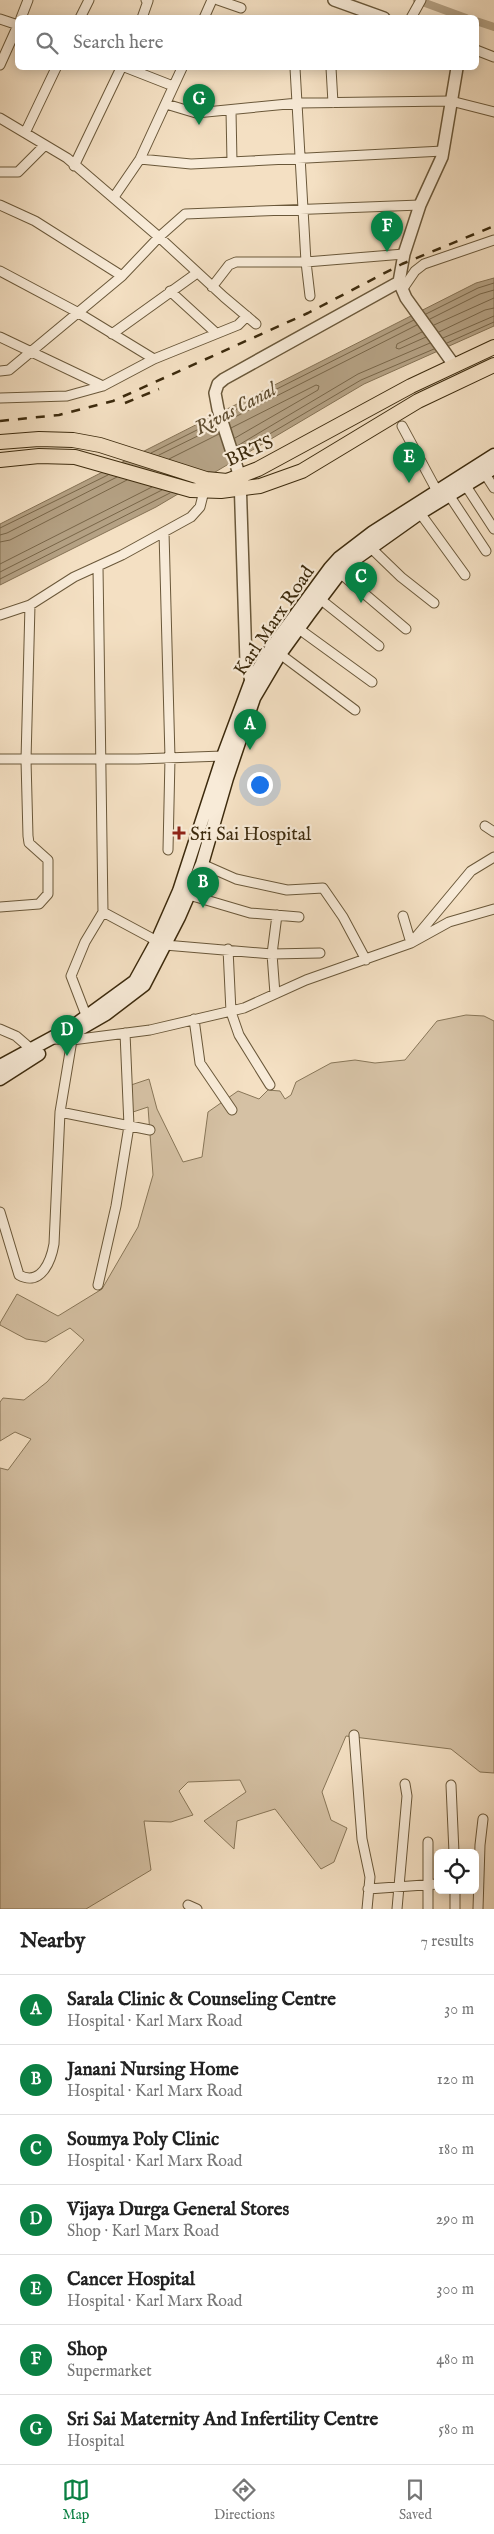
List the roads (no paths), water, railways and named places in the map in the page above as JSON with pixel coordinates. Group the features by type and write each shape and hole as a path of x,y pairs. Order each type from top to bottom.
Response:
{"main road":[{"name":"BRTS","path":"0,460 59,456 91,461 185,490 227,481 240,477 411,386 494,347"},
{"name":"BRTS","path":"240,477 269,484 294,475 412,404 494,366"},
{"name":"BRTS","path":"0,442 59,438 87,442 113,449 205,485"},
{"name":"Karl Marx Road","path":"0,1066 31,1049 62,1039 86,1014 135,981 161,943 189,895 202,864 227,778 254,698 280,654 340,573 371,548 420,514 443,493 494,455"},
{"name":"Karl Marx Road","path":"0,1078 106,1014 144,985 161,943 223,756 251,681 272,647 339,558 373,532 443,493 466,486 490,471"}],"street":[{"path":"22,15 28,0"},
{"path":"82,15 89,0"},
{"path":"143,15 148,0"},
{"path":"205,15 212,0"},
{"path":"218,0 241,8"},
{"path":"334,0 376,15"},
{"path":"412,15 420,0"},
{"path":"0,19 15,24"},
{"path":"0,65 15,30"},
{"path":"479,51 494,57"},
{"path":"25,133 55,70"},
{"path":"74,166 120,70"},
{"path":"132,70 173,86"},
{"path":"114,197 140,159 181,70"},
{"path":"295,70 306,262 310,296"},
{"path":"331,70 333,103"},
{"path":"454,365 402,290 404,254 420,205 443,151 457,70"},
{"path":"166,104 196,113 298,103 451,101 494,112"},
{"path":"231,111 232,162"},
{"path":"0,118 67,158 74,166 114,197 212,287 256,324"},
{"path":"0,172 18,172 44,145"},
{"path":"140,159 191,164 443,151"},
{"path":"0,205 35,221 122,276"},
{"path":"0,371 9,370 31,352 122,276 179,219 194,212 420,205"},
{"path":"251,681 246,662 240,477 218,409 215,393 218,384 224,379 402,290 415,272 424,264 494,240"},
{"path":"212,287 229,265 236,262 306,262 404,254"},
{"path":"0,271 77,312 154,360"},
{"path":"112,334 197,273"},
{"path":"170,291 216,334"},
{"path":"0,398 67,396 103,386 154,360 238,325 246,316"},
{"path":"0,337 103,386"},
{"path":"402,426 443,493 486,551"},
{"path":"490,471 494,488"},
{"path":"0,615 30,604 65,585 74,577 191,517 200,507 205,485"},
{"path":"466,486 494,529"},
{"path":"420,514 465,575"},
{"path":"164,532 170,758 168,850"},
{"path":"371,548 401,577 434,603"},
{"path":"86,1014 73,984 72,976 84,942 103,912 98,566"},
{"path":"340,573 406,628"},
{"path":"320,599 379,646"},
{"path":"0,907 39,904 48,894 48,860 28,843 26,760 30,604"},
{"path":"299,629 372,682"},
{"path":"280,654 356,710"},
{"path":"0,759 223,756"},
{"path":"485,826 494,832"},
{"path":"411,943 471,871 494,857"},
{"path":"202,864 236,879 287,890 324,888 343,917 366,960"},
{"path":"189,895 250,913 299,917"},
{"path":"0,1212 3,1230 19,1275 24,1278 44,1272 51,1261 55,1236 55,1186 62,1039 150,1030 231,1012 306,980 411,943 448,922 494,909"},
{"path":"103,912 161,943 272,954 320,953"},
{"path":"275,994 272,954 277,915"},
{"path":"403,916 411,943"},
{"path":"228,950 231,1012 239,1035 270,1085"},
{"path":"194,1019 200,1062 232,1110"},
{"path":"0,1029 16,1036 31,1049"},
{"path":"98,1285 116,1206 129,1126 125,1032"},
{"path":"60,1112 150,1130"},
{"path":"354,1735 362,1838 370,1878 366,1909"},
{"path":"397,1909 407,1796 405,1784"},
{"path":"451,1785 454,1849"},
{"path":"478,1909 480,1845 483,1819"},
{"path":"428,1842 433,1884 428,1909"},
{"path":"368,1889 433,1884"},
{"path":"455,1894 455,1909"}],"water":[{"name":"Rivas Canal","path":"494,278 494,326 364,384 156,507 0,585 0,524 476,283"}],"waterway":[{"path":"417,0 458,15"},
{"path":"479,22 494,27"}],"railway":[{"path":"0,421 59,415 113,401 308,313 402,264 494,226"},
{"path":"125,403 159,389"}],"place":[{"name":"Sri Sai Maternity And Infertility Centre","path":"199,125"},
{"name":"Shop","path":"387,252"},
{"name":"Cancer Hospital","path":"409,483"},
{"name":"Soumya Poly Clinic","path":"361,603"},
{"name":"Sarala Clinic & Counseling Centre","path":"250,750"},
{"name":"Sri Sai Hospital","path":"179,833"},
{"name":"Janani Nursing Home","path":"203,908"},
{"name":"Vijaya Durga General Stores","path":"67,1056"}]}
